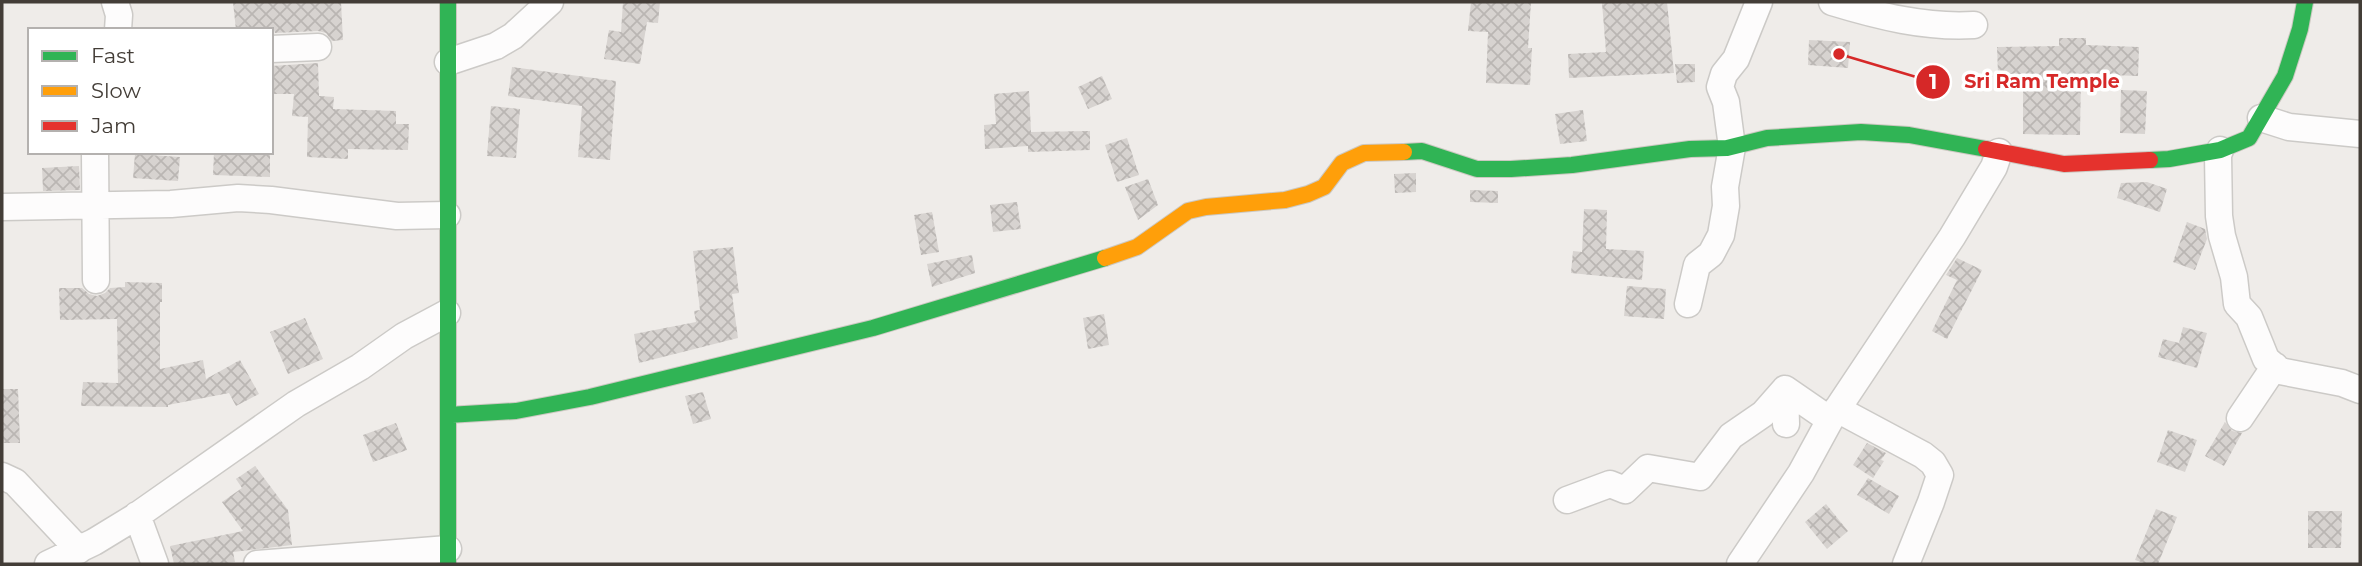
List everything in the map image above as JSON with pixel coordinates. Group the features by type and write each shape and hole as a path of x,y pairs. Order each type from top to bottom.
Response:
{"street":[{"path":"115,2 119,15 118,28"},
{"path":"257,564 448,556 448,2"},
{"path":"448,62 496,46 513,36 550,2"},
{"path":"1688,304 1697,265 1712,254 1721,235 1732,147 1726,102 1720,87 1724,74 1737,59 1759,2"},
{"path":"1832,2 1919,23 1949,27 1974,25"},
{"path":"448,415 516,411 590,397 873,328 1138,247 1188,211 1285,200 1308,194 1324,187 1342,163 1364,153 1422,151 1477,169 1511,169 1732,147 1767,138 1878,132 1909,135 2064,164 2169,159 2220,150 2249,138 2261,118 2285,76 2300,29 2305,2"},
{"path":"273,49 318,47"},
{"path":"2261,118 2289,127 2360,134"},
{"path":"2220,150 2219,216 2222,236 2234,276 2237,304 2249,317 2266,359 2280,372 2342,383 2360,390"},
{"path":"1740,564 1801,473 1834,414 1952,236 1994,167 1999,152"},
{"path":"95,154 96,280"},
{"path":"2,207 172,204 238,198 386,215 447,215"},
{"path":"48,564 79,550 137,515 296,404 359,367 404,336 447,313"},
{"path":"2240,418 2274,366"},
{"path":"1762,440 1775,419 1785,389 1923,455 1933,463 1940,475 1906,564"},
{"path":"1567,500 1611,484 1625,490 1648,468 1700,477 1731,436 1775,419"},
{"path":"2,475 15,482 79,550"},
{"path":"137,515 155,564"}],"building":[{"path":"233,2 341,2 343,40 332,41 326,33 318,31 275,33 273,28 236,28"},
{"path":"623,2 660,2 658,23 647,22 640,64 604,59 609,30 621,32"},
{"path":"1471,2 1531,2 1528,48 1532,48 1530,85 1486,83 1488,32 1468,31"},
{"path":"1667,2 1674,73 1569,78 1568,54 1606,52 1602,3"},
{"path":"2059,38 2086,38 2086,45 2139,47 2138,76 2081,74 2080,135 2023,134 2023,74 1998,74 1997,47 2059,46"},
{"path":"1809,40 1850,42 1848,68 1808,65"},
{"path":"318,63 319,96 334,97 333,109 396,111 396,124 409,124 408,150 348,149 348,159 307,157 308,117 292,116 294,94 273,94 273,66"},
{"path":"1675,64 1695,64 1695,82 1677,83"},
{"path":"512,67 616,81 610,160 578,157 582,106 508,96"},
{"path":"1102,76 1112,99 1088,109 1078,87"},
{"path":"2121,90 2147,91 2145,134 2120,133"},
{"path":"1029,91 1031,132 1090,131 1090,150 1028,152 1028,146 985,149 984,125 996,124 994,94"},
{"path":"491,106 520,109 516,158 487,156"},
{"path":"1583,110 1587,141 1560,144 1555,114"},
{"path":"1127,138 1139,175 1117,182 1105,145"},
{"path":"135,154 180,157 178,181 133,178"},
{"path":"214,154 270,154 270,177 213,175"},
{"path":"79,166 80,190 43,191 42,168"},
{"path":"1416,173 1416,192 1395,193 1394,174"},
{"path":"1148,179 1158,205 1138,220 1125,187"},
{"path":"2147,182 2167,189 2160,212 2117,198 2121,183"},
{"path":"1470,190 1498,191 1498,203 1470,202"},
{"path":"1017,202 1021,229 993,232 990,205"},
{"path":"1584,209 1607,210 1606,249 1644,251 1642,280 1571,273 1573,251 1582,252"},
{"path":"932,212 939,252 921,255 914,215"},
{"path":"2187,222 2205,229 2207,239 2195,270 2173,262"},
{"path":"733,247 739,293 732,294 738,338 639,363 634,334 696,322 694,311 700,310 693,251"},
{"path":"972,255 975,273 932,287 927,264"},
{"path":"1957,258 1982,270 1947,339 1932,331 1957,280 1946,275"},
{"path":"125,282 162,283 160,369 203,360 206,379 240,360 259,394 236,406 229,393 168,407 81,406 83,382 118,383 117,319 60,320 59,288 82,288 97,296 110,288 125,287"},
{"path":"1627,286 1666,289 1664,319 1624,316"},
{"path":"1104,314 1109,345 1088,349 1083,318"},
{"path":"305,318 323,359 288,374 270,332"},
{"path":"2183,327 2207,333 2197,368 2158,357 2163,339 2179,343"},
{"path":"2,389 18,389 20,443 2,443"},
{"path":"703,392 711,419 693,424 685,396"},
{"path":"2225,422 2232,431 2242,433 2224,466 2205,456"},
{"path":"396,423 407,450 373,462 363,435"},
{"path":"2168,430 2197,440 2185,472 2157,462"},
{"path":"1867,443 1886,453 1873,478 1853,465"},
{"path":"255,466 288,510 292,545 233,552 235,562 174,564 170,546 243,531 222,502 242,488 236,479"},
{"path":"1868,478 1899,496 1889,514 1857,495"},
{"path":"1826,504 1848,531 1827,549 1805,522"},
{"path":"2156,509 2177,517 2158,564 2147,564 2135,560"},
{"path":"2308,511 2342,511 2341,548 2308,548"}],"traffic: fast":[{"path":"448,2 448,564"},
{"path":"2150,160 2220,150 2249,138 2285,76 2300,29 2305,2"},
{"path":"1404,152 1422,151 1477,169 1511,169 1572,165 1690,149 1727,148 1767,138 1861,132 1909,135 1986,149"},
{"path":"448,415 516,411 590,397 873,328 1105,258"}],"traffic: slow":[{"path":"1105,258 1137,247 1188,211 1285,200 1308,194 1324,187 1342,163 1364,153 1404,152"}],"traffic: jam":[{"path":"1986,149 2064,164 2150,160"}],"place":[{"name":"Sri Ram Temple","path":"1839,54"}]}
